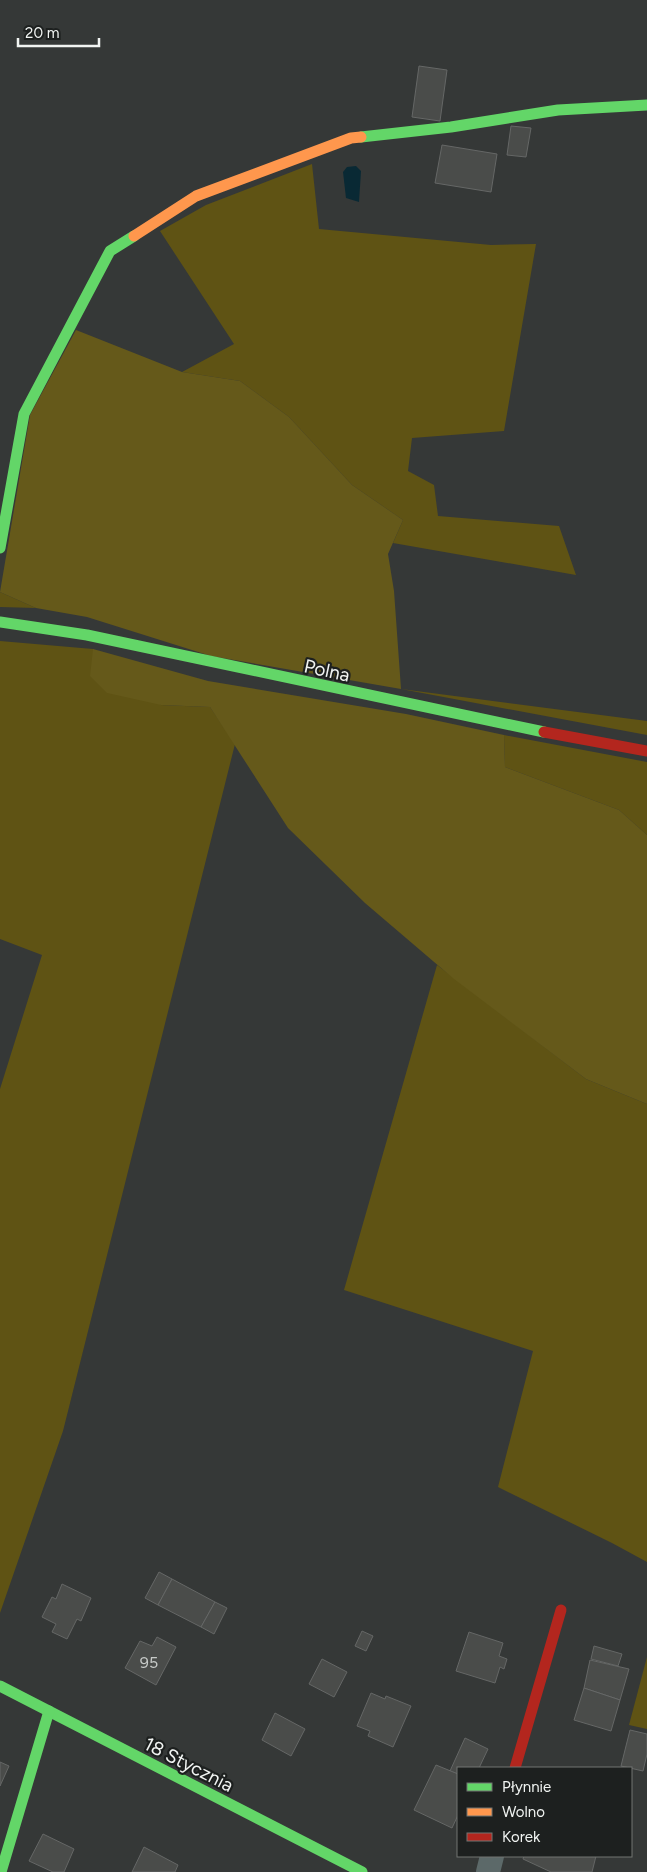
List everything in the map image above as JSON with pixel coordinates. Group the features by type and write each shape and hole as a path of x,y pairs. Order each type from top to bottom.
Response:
{"street":[{"path":"0,548 24,414 110,251 196,196 351,138 451,127 558,110 647,104"},
{"name":"Polna","path":"0,622 87,635 511,726 647,751"},
{"path":"515,1767 561,1610"},
{"name":"18 Stycznia","path":"0,1686 362,1872"},
{"path":"1,1872 49,1711"},
{"path":"488,1872 492,1857"}],"shaded area":[{"path":"312,164 319,229 491,245 536,244 504,431 412,438 408,471 434,485 438,516 559,526 576,575 393,543 403,520 352,485 289,417 240,381 182,372 234,344 160,231 206,205"},
{"path":"76,330 182,372 240,381 289,417 352,485 403,520 388,554 394,591 401,689 211,656 87,617 36,608 0,592 30,415"},
{"path":"0,592 36,608 0,607"},
{"path":"0,641 93,649 161,705 210,707 235,744 63,1431 0,1613 0,1089 42,955 0,939"},
{"path":"93,649 208,681 406,714 504,735 505,767 619,810 647,835 647,1104 586,1079 454,979 365,903 288,828 210,707 161,705 107,693 90,676"},
{"path":"401,689 647,721 647,735"},
{"path":"504,735 647,762 647,835 619,810 505,767"},
{"path":"437,965 586,1079 647,1104 647,1562 498,1487 533,1351 344,1290"},
{"path":"647,1657 647,1729 629,1725"}],"water":[{"path":"356,166 361,171 359,202 346,198 343,172 347,167"}],"building":[{"path":"419,66 447,70 440,121 412,117"},
{"path":"511,126 531,128 526,157 507,155"},
{"path":"442,145 497,154 491,192 435,183"},
{"path":"159,1572 172,1579 158,1605 145,1598"},
{"path":"172,1579 215,1602 201,1627 158,1605"},
{"path":"62,1584 91,1598 81,1621 77,1619 67,1639 52,1632 56,1624 42,1617 52,1597 56,1599"},
{"path":"215,1602 227,1608 214,1634 201,1627"},
{"path":"362,1631 373,1636 366,1651 355,1646"},
{"path":"469,1632 503,1643 499,1656 507,1659 504,1669 500,1667 495,1683 456,1671"},
{"path":"157,1637 176,1647 156,1685 125,1668 140,1641 152,1646"},
{"path":"594,1646 622,1654 618,1666 591,1659"},
{"path":"322,1659 347,1672 334,1697 309,1684"},
{"path":"590,1660 629,1669 620,1700 584,1688"},
{"path":"584,1688 620,1700 611,1731 574,1720"},
{"path":"371,1693 385,1699 386,1696 411,1706 393,1747 368,1736 370,1731 357,1726"},
{"path":"275,1713 305,1729 291,1756 262,1740"},
{"path":"630,1730 647,1734 647,1754 643,1771 621,1766"},
{"path":"465,1738 488,1749 479,1767 457,1767 457,1774 450,1771"},
{"path":"0,1762 9,1766 0,1786"},
{"path":"436,1765 457,1774 457,1817 452,1828 414,1810"},
{"path":"43,1834 74,1849 64,1872 53,1872 29,1861"},
{"path":"144,1847 178,1865 175,1872 132,1872"},
{"path":"524,1857 596,1857 592,1872 551,1872 523,1859"}],"traffic: fast":[{"path":"361,137 451,127 558,110 647,105"},
{"path":"0,548 24,414 110,251 134,236"},
{"path":"0,622 87,635 544,732"},
{"path":"0,1686 362,1872"},
{"path":"1,1872 49,1711"}],"traffic: slow":[{"path":"134,236 196,196 351,138 361,137"}],"traffic: jam":[{"path":"544,732 647,751"},
{"path":"515,1767 561,1610"}]}
